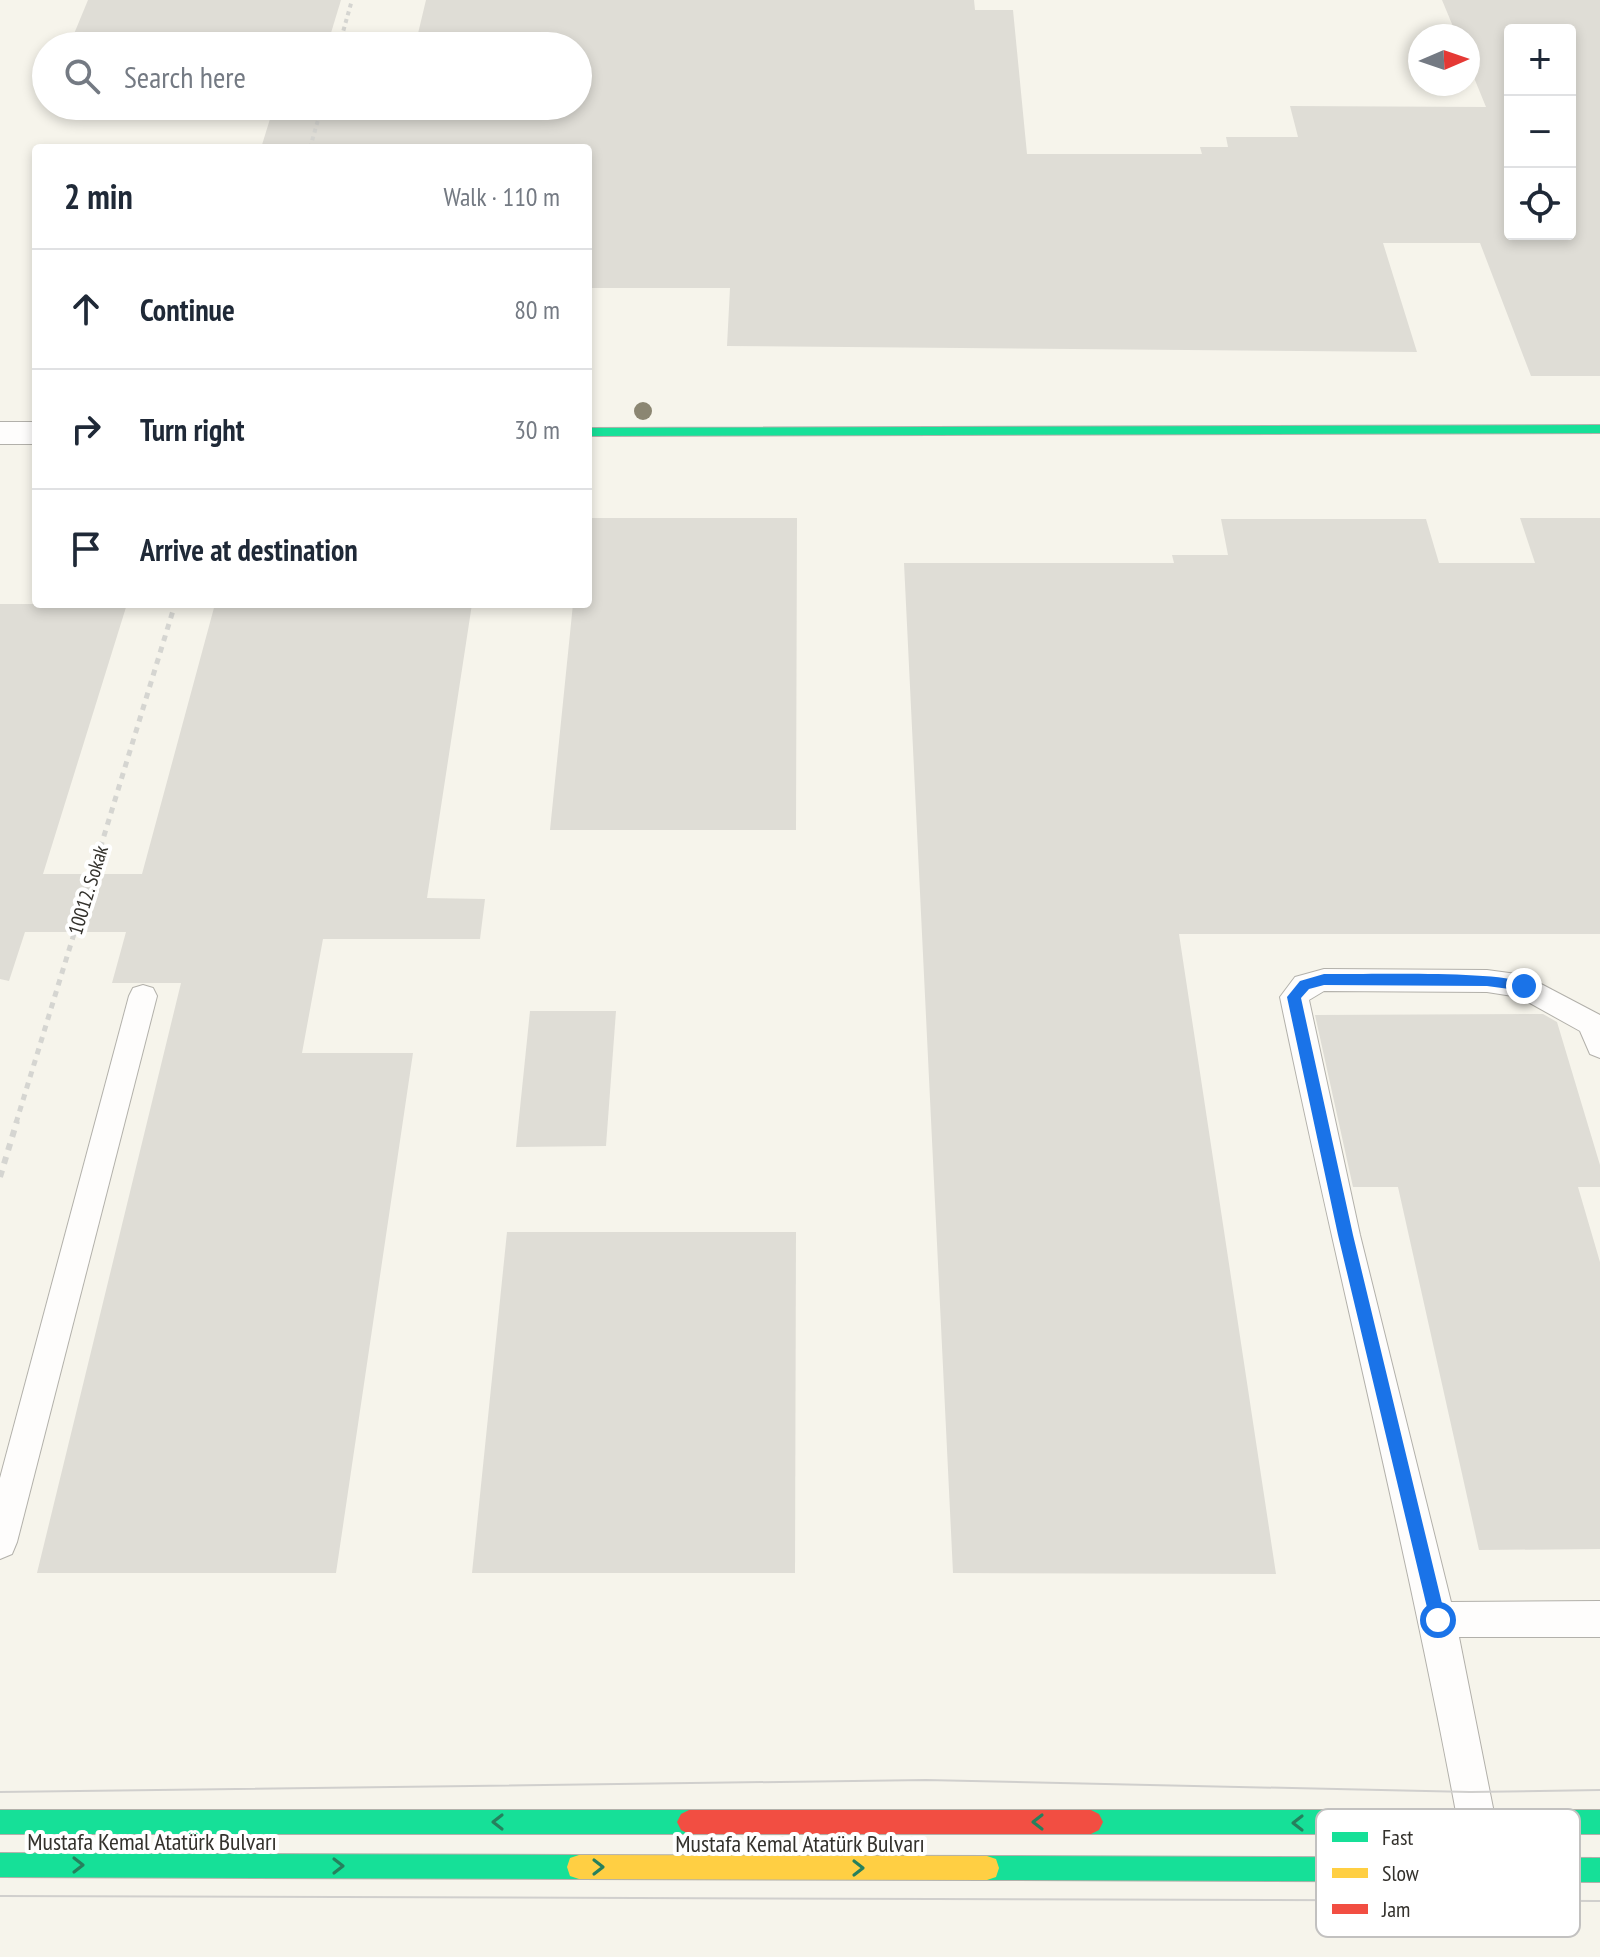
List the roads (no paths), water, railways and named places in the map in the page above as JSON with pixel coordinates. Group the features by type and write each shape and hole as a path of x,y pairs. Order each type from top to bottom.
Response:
{"street":[{"path":"592,432 1600,429"},
{"path":"0,433 32,433"},
{"name":"Mustafa Kemal Atatürk Bulvarı","path":"0,1822 1316,1823"},
{"name":"Mustafa Kemal Atatürk Bulvarı","path":"1580,1822 1600,1822"},
{"name":"Mustafa Kemal Atatürk Bulvarı","path":"0,1865 1316,1869"},
{"path":"1593,1870 1595,1890"}],"lane":[{"path":"1474,1809 1438,1620 1338,1205 1294,997 1305,985 1324,980 1487,981 1524,986 1592,1024 1600,1046"},
{"path":"0,1542 143,996"},
{"path":"1438,1620 1600,1619"}],"tram line":[{"path":"0,1792 926,1780 1470,1792 1600,1790"},
{"path":"0,1896 1316,1900"},
{"path":"1580,1901 1600,1901"}]}
